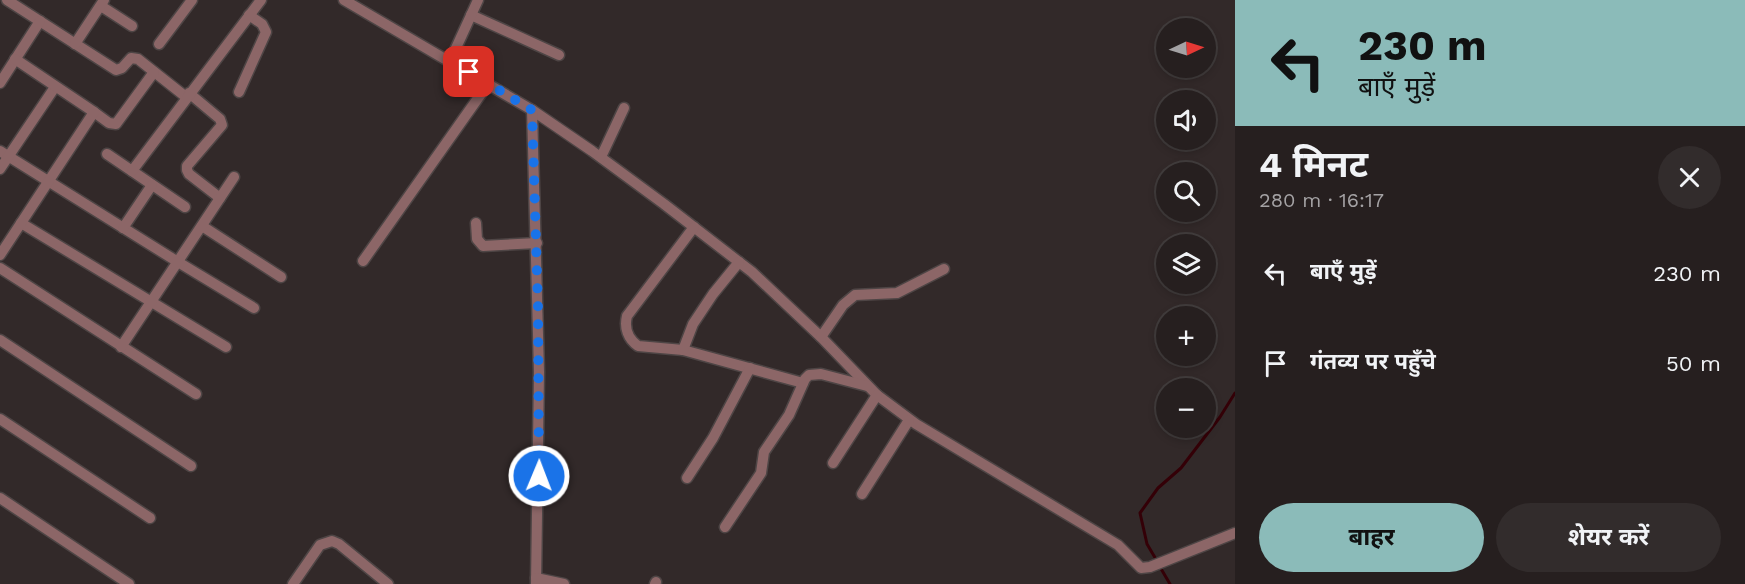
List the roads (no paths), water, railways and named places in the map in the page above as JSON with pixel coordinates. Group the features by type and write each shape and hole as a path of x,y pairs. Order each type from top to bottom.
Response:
{"street":[{"path":"7,0 116,70 122,68 128,60 134,57 220,118 222,124 187,165 189,174 220,198"},
{"path":"159,44 192,0"},
{"path":"132,171 261,0"},
{"path":"344,0 532,110 601,157 739,262 821,337 877,395 909,420 996,474 1106,537 1126,552 1141,568 1150,567 1235,533"},
{"path":"450,61 478,0"},
{"path":"75,44 102,3 132,26"},
{"path":"238,92 266,32 262,24 249,15"},
{"path":"471,15 559,55"},
{"path":"0,83 40,21"},
{"path":"15,59 109,123 116,124 154,72"},
{"path":"363,261 488,84"},
{"path":"0,169 4,153 55,87"},
{"path":"601,157 624,108"},
{"path":"532,110 537,243 539,456 536,581 564,584"},
{"path":"0,255 94,112"},
{"path":"4,153 254,308"},
{"path":"107,154 185,207"},
{"path":"121,347 234,177"},
{"path":"123,228 152,184"},
{"path":"21,223 226,347"},
{"path":"476,223 477,238 483,246 537,243"},
{"path":"202,226 281,277"},
{"path":"694,227 636,302 626,323 629,336 638,346 683,350 803,383"},
{"path":"683,350 693,324 713,294 739,262"},
{"path":"0,268 196,394"},
{"path":"821,337 843,305 855,295 897,293 944,269"},
{"path":"0,340 191,466"},
{"path":"687,478 726,415 750,368"},
{"path":"725,527 761,473 764,452 789,415 809,375 814,374 868,386"},
{"path":"833,463 877,395"},
{"path":"0,419 150,518"},
{"path":"862,494 909,420"},
{"path":"0,498 129,584"},
{"path":"293,584 320,545 333,541 388,584"}],"waterway":[{"path":"1157,561 1147,544 1140,513 1158,488 1181,468 1220,417 1235,393"},
{"path":"1160,567 1170,584"}]}
